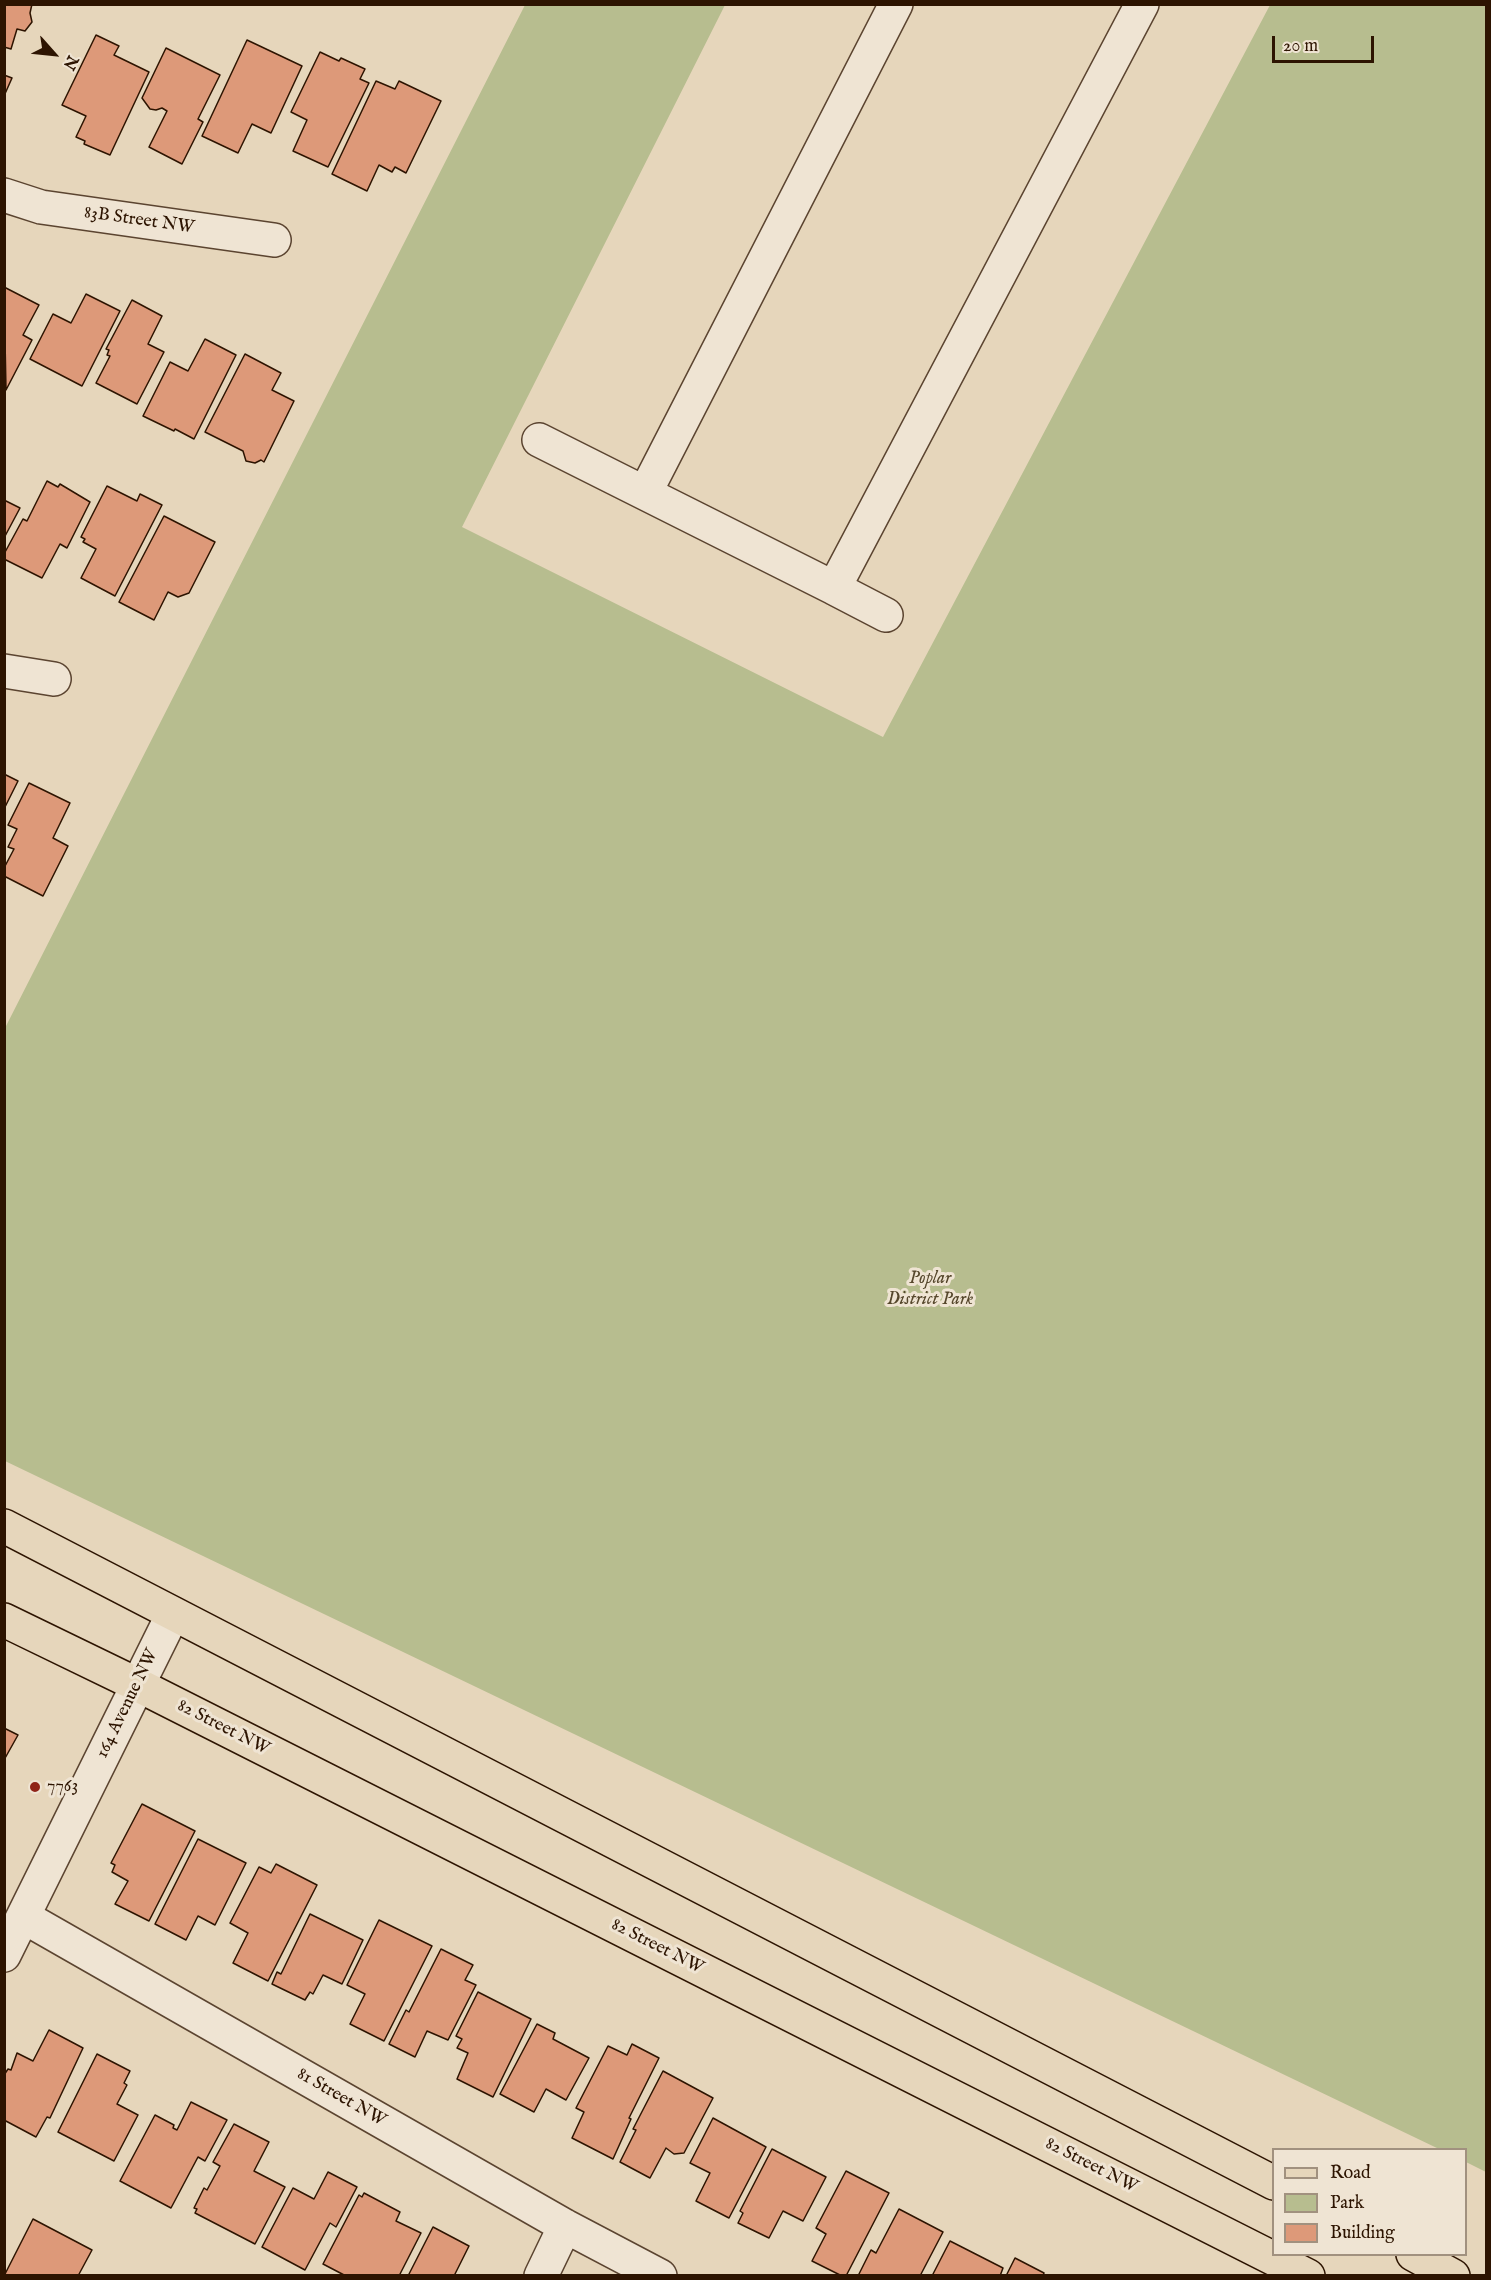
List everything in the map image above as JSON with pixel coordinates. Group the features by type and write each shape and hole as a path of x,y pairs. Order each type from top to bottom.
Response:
{"main road":[{"path":"4,1526 1272,2181"},
{"name":"82 Street NW","path":"4,1620 138,1685 1308,2276"},
{"path":"1417,2256 1453,2276"}],"street":[{"path":"645,493 896,4"},
{"path":"834,588 1142,4"},
{"name":"83B Street NW","path":"4,195 41,207 274,240"},
{"path":"539,440 886,615"},
{"path":"4,671 54,679"},
{"name":"164 Avenue NW","path":"4,1955 173,1614"},
{"name":"81 Street NW","path":"24,1917 565,2226 660,2276"},
{"path":"541,2276 565,2226"}],"green space":[{"name":"Poplar District Park","path":"525,5 725,5 462,527 883,737 1270,5 1486,5 1486,2172 1467,2162 1467,2148 1437,2148 5,1461 5,1028"}],"building":[{"path":"4,4 32,4 30,13 32,22 25,31 17,29 11,49 4,47"},
{"path":"96,35 119,46 114,55 149,72 110,155 84,144 85,141 76,137 86,116 62,105"},
{"path":"247,40 302,66 271,133 252,124 238,153 202,136"},
{"path":"166,48 220,75 198,119 203,122 182,164 149,147 167,111 162,108 150,109 142,98"},
{"path":"320,52 339,61 341,58 365,69 360,79 369,83 328,167 293,151 307,120 291,112"},
{"path":"4,75 12,78 4,96"},
{"path":"376,81 395,89 399,81 441,101 406,173 395,167 392,172 379,165 367,191 332,174"},
{"path":"4,287 39,305 23,335 32,340 6,390"},
{"path":"86,294 120,311 82,386 30,359 53,314 71,323"},
{"path":"132,300 162,316 148,344 164,352 137,404 96,383 110,356 107,355 109,350 106,349"},
{"path":"205,339 236,355 194,439 143,416 170,362 188,371"},
{"path":"245,354 281,373 272,390 294,401 264,462 261,460 255,463 246,461 243,451 205,432"},
{"path":"47,481 58,487 60,484 90,502 67,548 60,544 42,578 4,559 4,554 23,519 27,521"},
{"path":"107,486 137,501 140,494 162,505 115,596 81,578 96,549 83,542 85,539 81,537"},
{"path":"4,500 20,508 4,538"},
{"path":"164,516 215,542 189,593 178,597 168,592 154,620 119,602"},
{"path":"4,774 18,781 4,809"},
{"path":"29,783 70,803 53,838 68,846 43,896 4,876 4,868 14,849 8,847 17,829 8,825"},
{"path":"4,1728 18,1735 4,1760"},
{"path":"142,1804 195,1831 149,1921 115,1904 128,1881 112,1872 115,1865 111,1863"},
{"path":"198,1839 246,1863 215,1925 198,1916 186,1940 155,1924"},
{"path":"276,1864 317,1885 268,1981 233,1963 248,1933 230,1923 259,1867 271,1873"},
{"path":"310,1914 363,1940 342,1984 323,1975 313,1994 310,1992 305,2000 272,1984 277,1972 281,1974"},
{"path":"379,1920 432,1946 384,2041 350,2024 365,1994 347,1985"},
{"path":"441,1949 473,1965 465,1980 476,1985 448,2040 427,2031 415,2057 389,2044 406,2010 409,2012"},
{"path":"478,1992 531,2019 493,2097 457,2079 468,2053 457,2048 462,2039 456,2036"},
{"path":"537,2024 555,2033 553,2039 589,2058 566,2100 546,2089 534,2112 500,2094"},
{"path":"49,2030 83,2048 50,2118 47,2117 36,2137 4,2120 4,2075 8,2069 11,2070 17,2053 33,2061"},
{"path":"632,2044 659,2058 629,2118 631,2119 613,2159 572,2138 584,2112 576,2108 608,2046 627,2055"},
{"path":"97,2054 130,2071 124,2083 127,2085 117,2104 138,2115 114,2161 58,2132"},
{"path":"663,2071 713,2098 684,2153 674,2154 666,2148 650,2178 620,2162 636,2130 633,2129"},
{"path":"191,2102 227,2120 205,2161 198,2157 171,2208 120,2181 155,2115 174,2125 173,2128 177,2130"},
{"path":"713,2118 766,2147 729,2218 696,2201 710,2173 690,2163"},
{"path":"234,2124 269,2142 254,2171 285,2187 255,2244 195,2213 197,2209 194,2208 204,2188 207,2190 220,2166 213,2162"},
{"path":"772,2149 826,2177 803,2221 783,2211 769,2238 738,2223 743,2213 740,2211"},
{"path":"846,2171 889,2193 846,2276 842,2276 812,2261 826,2234 816,2228"},
{"path":"328,2172 357,2187 336,2227 330,2223 305,2270 262,2247 293,2188 314,2199"},
{"path":"364,2193 400,2212 396,2221 421,2233 399,2276 346,2276 323,2264 359,2195 362,2197"},
{"path":"899,2209 943,2232 920,2276 858,2276 871,2250 876,2253"},
{"path":"33,2219 92,2250 78,2276 4,2276"},
{"path":"433,2227 469,2246 454,2276 408,2276"},
{"path":"950,2241 1003,2268 1000,2276 932,2276"},
{"path":"1015,2258 1044,2273 1043,2276 1006,2276"}],"place":[{"name":"7763","path":"35,1787"}]}
